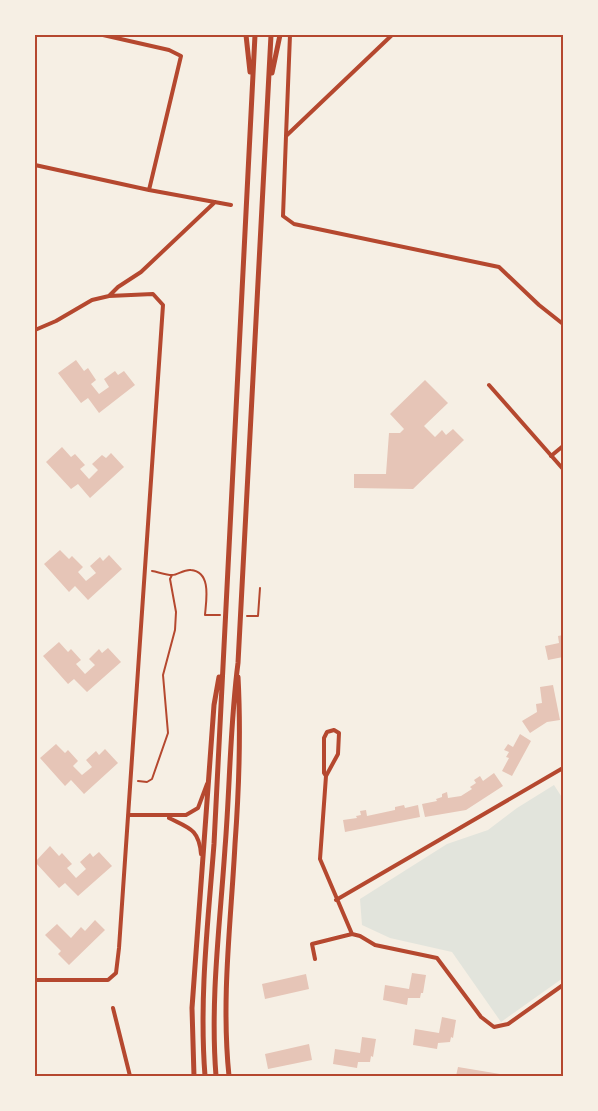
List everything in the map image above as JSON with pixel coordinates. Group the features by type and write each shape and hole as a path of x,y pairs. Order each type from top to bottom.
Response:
{"main road":[{"path":"246,35 252,88"},
{"path":"205,1076 202,1013 204,965 215,834 222,662 255,35"},
{"path":"216,1076 214,1012 232,705 238,663 271,35"},
{"path":"268,88 280,35"},
{"path":"194,1076 192,1008 214,705 222,662"},
{"path":"229,1076 225,1012 236,833 240,705 238,663"}],"street":[{"path":"103,35 169,50 181,56 149,190"},
{"path":"290,35 283,216 294,224 499,267 539,306 563,324"},
{"path":"286,136 392,35"},
{"path":"35,165 149,190 231,205"},
{"path":"109,296 118,287 141,272 215,202"},
{"path":"35,330 56,321 92,300 109,296 153,294 163,305 116,973 108,980 35,980"},
{"path":"489,385 563,469"},
{"path":"550,456 563,446"},
{"path":"326,776 324,774 324,738 326,732 334,730 339,733 340,738 338,754 326,776 320,858 336,900 352,934"},
{"path":"336,900 563,768"},
{"path":"128,815 167,817 186,815 198,808 209,777"},
{"path":"167,817 194,831 200,843 202,869"},
{"path":"315,959 312,944 352,934 370,940 376,945 437,958 482,1017 494,1027 508,1024 563,985"},
{"path":"113,1008 130,1076"}],"path":[{"path":"152,571 172,575 189,570 196,571 204,579 207,588 205,615"},
{"path":"138,782 147,782 152,779 168,733 163,684 166,660 175,630 176,612 171,588 172,575"},
{"path":"258,616 260,588"}],"shaded area":[{"path":"554,785 563,799 563,978 501,1022 452,952 390,938 362,925 360,899 447,844 488,830 517,808"}],"building":[{"path":"76,360 84,371 88,368 96,380 91,384 99,394 109,387 104,379 115,371 118,375 124,371 135,385 99,413 88,398 81,403 58,373"},
{"path":"425,380 448,403 424,426 435,437 442,430 446,435 453,429 464,440 413,489 354,488 354,474 386,474 389,433 400,433 404,429 390,414"},
{"path":"62,447 71,457 75,454 85,465 80,469 89,479 98,470 92,464 102,455 106,458 111,453 124,467 90,498 78,484 71,489 46,462"},
{"path":"60,550 69,559 72,556 83,567 78,572 86,581 96,573 90,566 100,557 103,561 109,555 122,569 88,600 75,586 69,592 44,564"},
{"path":"563,635 563,657 548,660 545,646 559,643 558,636"},
{"path":"59,642 68,652 71,649 81,660 76,664 85,674 95,665 89,659 99,649 102,653 108,648 121,662 87,692 74,679 68,684 43,656"},
{"path":"553,685 560,720 547,722 530,733 522,721 537,712 536,704 542,703 540,687"},
{"path":"520,734 531,741 512,776 502,771 509,758 506,757 509,752 504,750 508,744 513,747"},
{"path":"56,744 65,753 68,750 78,761 73,766 82,775 92,767 86,760 96,751 99,755 105,749 118,763 84,794 71,780 65,786 40,758"},
{"path":"494,773 503,786 466,810 425,817 422,804 437,801 436,799 442,797 442,794 447,792 448,798 461,796 472,789 470,787 476,783 474,780 480,776 483,781"},
{"path":"404,805 405,808 418,805 420,817 345,832 343,820 357,818 356,816 361,815 360,811 366,810 367,816 395,810 395,807"},
{"path":"50,846 59,856 62,853 72,864 67,868 76,878 86,869 80,862 90,853 93,857 99,852 112,866 78,896 65,883 59,888 35,862"},
{"path":"95,920 105,930 69,965 58,954 61,951 45,935 57,924 71,938 81,927 85,931"},
{"path":"412,973 426,975 423,993 421,993 420,998 408,998 407,1005 383,1000 385,985 409,989"},
{"path":"306,974 309,989 265,999 262,984"},
{"path":"442,1017 456,1020 453,1038 451,1037 450,1042 438,1043 437,1049 413,1045 415,1029 439,1033"},
{"path":"362,1037 376,1039 373,1057 371,1056 370,1062 358,1062 357,1068 333,1064 335,1049 360,1053"},
{"path":"309,1044 312,1060 268,1069 265,1054"},
{"path":"458,1067 506,1075 506,1076 456,1076"}]}
